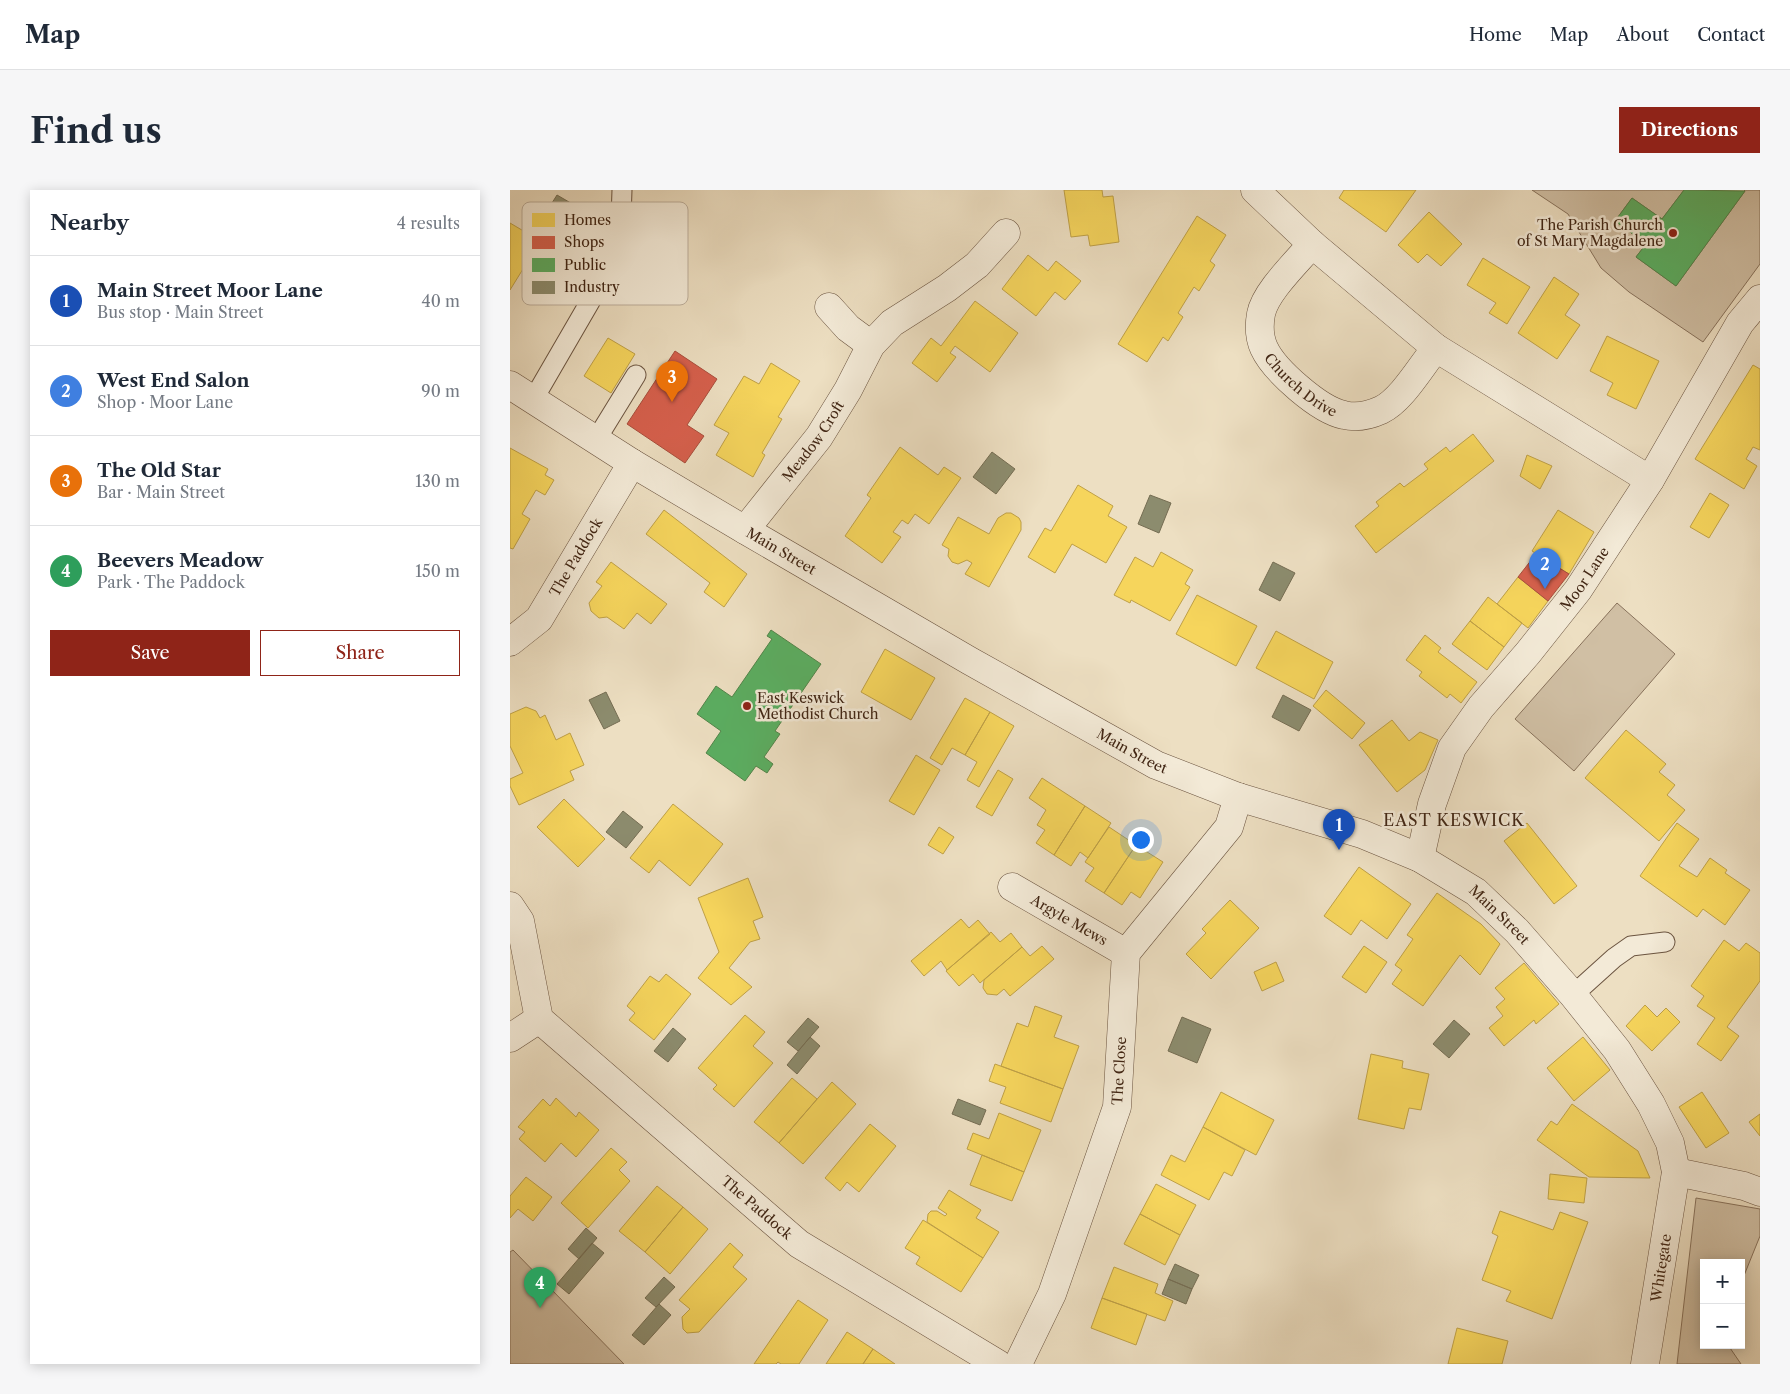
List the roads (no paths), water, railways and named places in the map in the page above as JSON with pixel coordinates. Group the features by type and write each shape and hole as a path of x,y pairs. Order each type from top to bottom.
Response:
{"street":[{"path":"1255,190 1312,244 1436,348 1650,480"},
{"name":"Meadow Croft","path":"745,530 819,437 848,390 871,345 892,323 947,288 977,265 1006,233"},
{"name":"Church Drive","path":"1312,244 1267,297 1261,313 1259,330 1263,346 1271,361 1311,398 1326,409 1344,416 1364,416 1382,410 1397,398 1436,348"},
{"name":"Moor Lane","path":"1420,858 1432,804 1452,748 1481,706 1528,653 1578,590 1650,480 1740,323 1760,299"},
{"path":"829,307 848,328 871,345"},
{"name":"Main Street","path":"510,386 632,463 745,530 970,661 1156,765 1238,797 1362,834 1420,858 1476,892 1517,931 1573,995 1617,1050 1651,1104 1670,1143 1676,1172"},
{"name":"The Paddock","path":"510,642 539,619 632,463"},
{"path":"1126,953 1228,827 1238,797"},
{"name":"Argyle Mews","path":"1012,887 1126,953"},
{"path":"510,906 520,921 539,1019 510,1038"},
{"name":"The Close","path":"1018,1364 1052,1294 1116,1107 1126,953"},
{"name":"The Paddock","path":"539,1019 799,1244 998,1364"},
{"path":"1676,1172 1744,1186 1760,1192"},
{"name":"Whitegate","path":"1646,1364 1676,1172"}],"lane":[{"path":"533,400 588,305"},
{"path":"596,440 636,375"},
{"path":"1573,995 1614,958 1631,946 1666,942"}],"place":[{"name":"The Parish Church of St Mary Magdalene","path":"1673,233"},
{"name":"The Old Star","path":"672,402"},
{"name":"West End Salon","path":"1545,589"},
{"name":"East Keswick Methodist Church","path":"747,706"},
{"name":"Main Street Moor Lane","path":"1339,850"},
{"name":"Beevers Meadow","path":"540,1308"}],"district":[{"name":"EAST KESWICK","path":"1454,820"}]}
